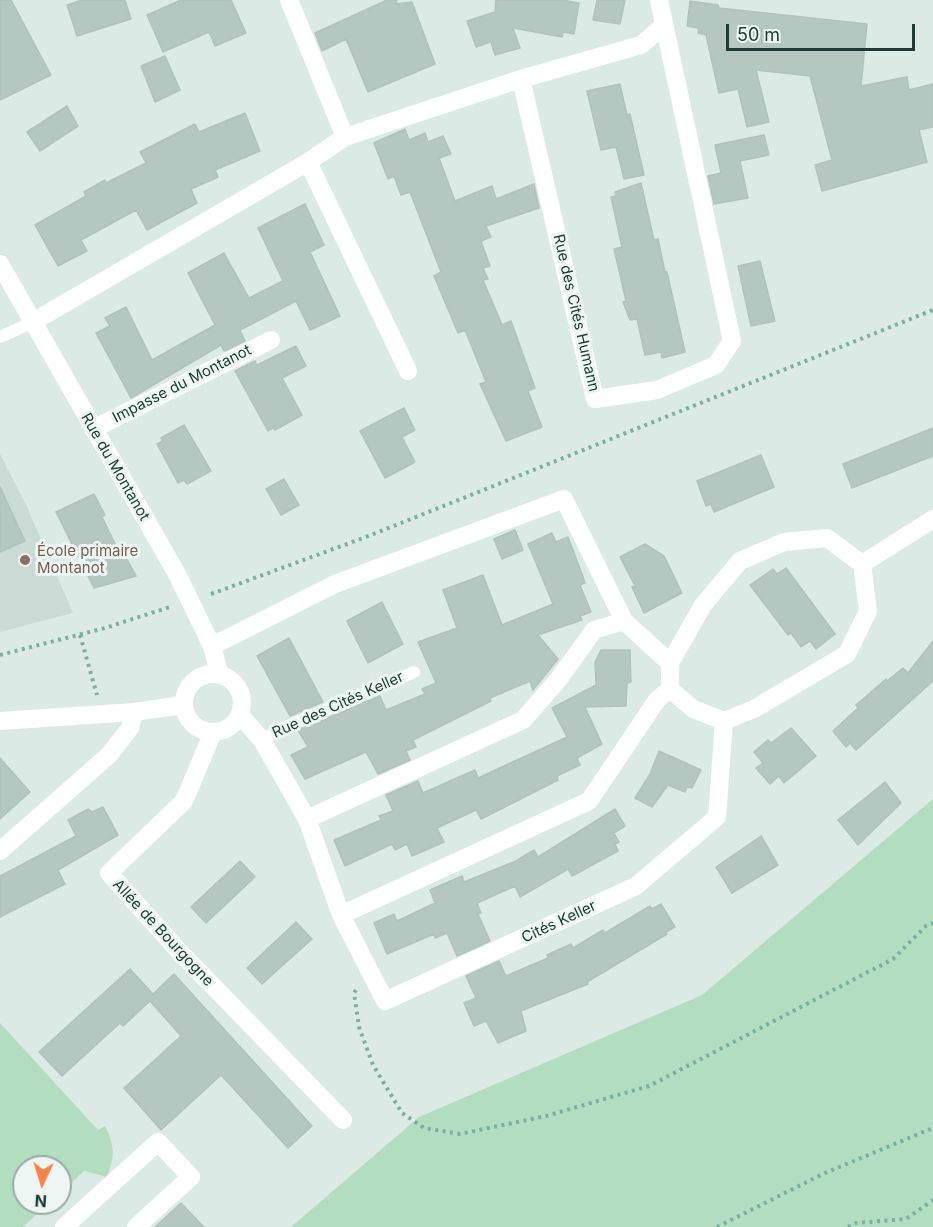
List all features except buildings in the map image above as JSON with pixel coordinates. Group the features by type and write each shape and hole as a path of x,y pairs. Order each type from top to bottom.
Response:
{"street":[{"path":"289,0 345,137"},
{"name":"Rue des Cités Humann","path":"521,79 595,399 657,390 716,365 732,341 659,0"},
{"path":"31,323 308,162 345,137 521,79 641,45 663,26"},
{"path":"308,162 408,371"},
{"name":"Rue du Montanot","path":"0,264 31,323 190,601 212,646 219,673"},
{"name":"Impasse du Montanot","path":"93,429 271,340"},
{"path":"212,646 335,584 564,499 624,621 670,663"},
{"path":"862,564 933,519"},
{"path":"827,538 862,564 868,611 848,654 754,709 724,721 693,709 670,689 670,663 703,605 740,561 784,542 827,538"},
{"path":"307,819 523,720 558,680 594,630 624,621"},
{"path":"219,673 231,679 240,689 243,703 240,716 224,730 213,732 193,724 183,705 185,692 193,680 205,674 219,673"},
{"path":"341,915 589,801 657,700 670,689"},
{"path":"0,721 134,712 183,705"},
{"path":"0,851 110,755 130,728 134,712"},
{"name":"Cités Keller","path":"240,716 262,740 307,819 341,915 385,1001 636,886 717,817 724,721"},
{"name":"Allée de Bourgogne","path":"213,732 184,801 109,873 177,949 343,1120"},
{"path":"64,1227 158,1142 191,1177 136,1227"}],"lane":[{"path":"0,337 31,323"},
{"name":"Rue des Cités Keller","path":"262,740 283,728 414,672"}],"path":[{"path":"0,655 80,635 190,601 366,537 933,310"},
{"path":"80,635 98,698"},
{"path":"370,973 354,993 359,1027 373,1065 402,1113 424,1128 460,1134 546,1116 649,1086 893,959 926,926 933,923"},
{"path":"717,1227 825,1173 933,1128"},
{"path":"848,1227 856,1223 906,1219 933,1200"}],"shaded area":[{"name":"École primaire Montanot","path":"0,454 27,507 73,613 0,632"}],"green space":[{"path":"933,799 933,1227 291,1227 419,1117 702,995"},
{"path":"0,1023 98,1130 105,1126 111,1139 113,1157 107,1177 84,1171 72,1182 72,1155 12,1155 12,1215 36,1215 23,1227 0,1227"}],"place":[{"name":"École primaire Montanot","path":"25,560"}]}
